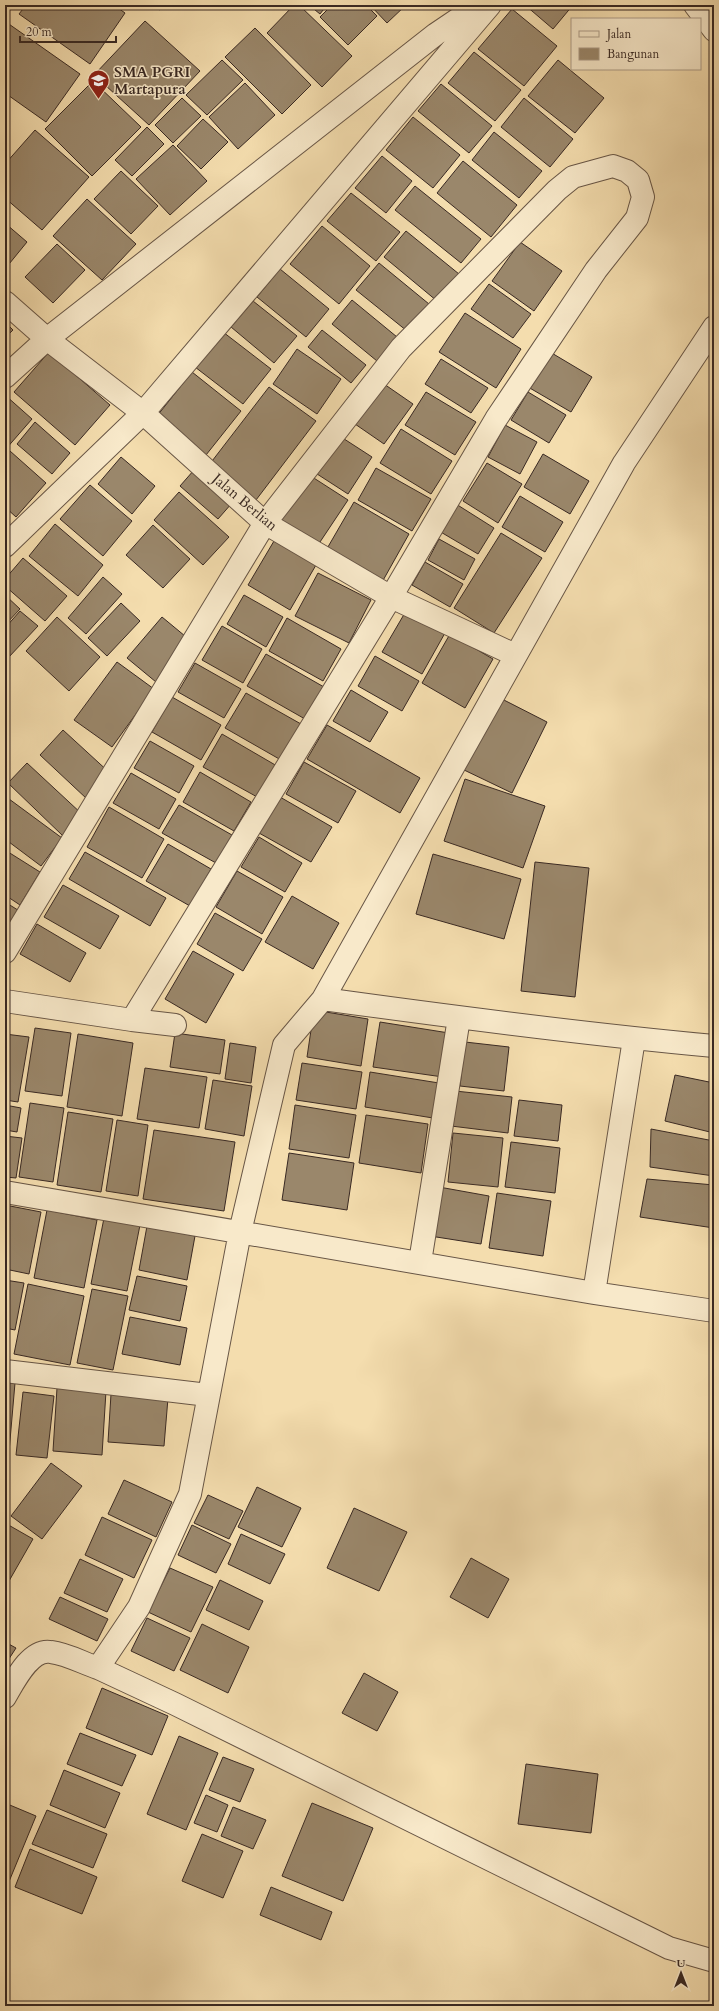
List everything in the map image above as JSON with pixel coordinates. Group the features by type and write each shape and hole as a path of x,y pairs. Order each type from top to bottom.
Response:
{"street":[{"path":"5,377 47,339 436,34 479,5"},
{"path":"5,546 143,413 490,5"},
{"path":"695,5 714,30"},
{"path":"5,952 265,523 401,348 556,190 573,177 593,170 613,166 627,171 638,180 643,197 637,218 596,270 496,419 391,597 132,1020"},
{"name":"Jalan Berlian","path":"5,302 47,339 143,413 265,523 391,597 515,655"},
{"path":"98,1668 139,1608 190,1494 240,1232 284,1045 323,999 624,463 714,327"},
{"path":"323,999 459,1018 634,1039 714,1046"},
{"path":"5,1000 132,1020 175,1025"},
{"path":"420,1262 459,1018"},
{"path":"594,1293 634,1039"},
{"path":"5,1192 594,1293 714,1311"},
{"path":"5,1371 208,1395"},
{"path":"5,1697 28,1661 39,1654 50,1651 98,1668 175,1704 669,1948 714,1961"}],"building":[{"path":"26,5 114,5 125,13 90,64 19,14"},
{"path":"153,5 164,5 160,10"},
{"path":"294,5 299,5 352,56 322,87 267,33"},
{"path":"309,5 327,5 320,14"},
{"path":"332,5 366,5 377,16 348,45 320,17"},
{"path":"370,5 406,5 387,23"},
{"path":"525,5 573,5 553,29"},
{"path":"512,9 557,46 524,86 478,49"},
{"path":"145,21 200,71 149,125 94,75"},
{"path":"6,22 80,74 46,122 5,93"},
{"path":"255,28 311,85 282,114 225,57"},
{"path":"474,52 521,90 495,121 448,83"},
{"path":"222,60 243,80 207,115 186,95"},
{"path":"558,60 604,98 575,133 528,96"},
{"path":"93,81 141,127 92,176 45,129"},
{"path":"245,83 275,115 238,149 209,117"},
{"path":"441,84 492,126 469,153 418,111"},
{"path":"182,98 201,116 173,143 155,125"},
{"path":"524,98 573,139 550,167 501,127"},
{"path":"413,117 460,155 433,188 386,150"},
{"path":"203,119 228,142 201,169 177,146"},
{"path":"147,127 164,144 132,176 115,160"},
{"path":"35,130 89,177 42,230 5,198 5,164"},
{"path":"494,132 542,171 519,198 472,160"},
{"path":"173,145 207,181 170,215 136,179"},
{"path":"382,156 412,181 386,213 355,188"},
{"path":"463,161 517,205 491,237 437,193"},
{"path":"121,171 158,206 131,234 94,199"},
{"path":"415,186 481,239 461,263 395,210"},
{"path":"351,193 400,232 376,261 327,221"},
{"path":"87,199 136,244 102,280 53,236"},
{"path":"6,224 27,242 5,269 5,225"},
{"path":"322,226 370,266 339,304 290,264"},
{"path":"406,231 459,274 437,301 384,257"},
{"path":"520,242 562,271 534,311 492,281"},
{"path":"57,244 85,270 53,303 25,277"},
{"path":"379,263 429,304 407,331 356,290"},
{"path":"280,269 329,309 306,337 257,297"},
{"path":"489,284 531,314 513,338 471,309"},
{"path":"352,300 397,337 377,361 332,324"},
{"path":"253,301 297,336 274,363 231,327"},
{"path":"465,313 521,349 496,388 439,352"},
{"path":"5,322 13,330 5,338"},
{"path":"322,330 366,365 351,383 308,347"},
{"path":"223,332 271,369 243,404 195,367"},
{"path":"297,349 341,379 317,414 273,384"},
{"path":"49,352 110,405 75,445 14,392"},
{"path":"550,352 592,377 571,412 528,387"},
{"path":"441,359 488,388 471,413 425,384"},
{"path":"192,372 241,411 206,455 157,416"},
{"path":"384,384 413,404 384,444 355,424"},
{"path":"269,387 316,421 256,500 209,465"},
{"path":"426,392 476,422 455,455 405,425"},
{"path":"528,392 566,415 549,443 511,420"},
{"path":"5,395 32,419 5,450"},
{"path":"35,422 70,453 52,474 17,444"},
{"path":"505,425 537,442 520,474 488,457"},
{"path":"401,429 452,461 431,494 380,463"},
{"path":"338,435 372,457 348,494 314,472"},
{"path":"10,451 46,483 16,517 5,507 5,456"},
{"path":"543,454 589,481 570,514 524,487"},
{"path":"121,457 155,486 132,514 98,484"},
{"path":"487,463 522,484 498,523 463,501"},
{"path":"376,468 431,499 412,531 358,500"},
{"path":"194,470 232,503 218,519 180,486"},
{"path":"306,473 348,500 318,545 276,519"},
{"path":"90,485 132,521 103,556 60,519"},
{"path":"179,492 229,537 203,565 154,520"},
{"path":"520,496 563,522 545,552 502,527"},
{"path":"354,502 409,534 381,584 325,552"},
{"path":"456,504 494,528 478,554 439,531"},
{"path":"55,524 103,565 78,596 29,556"},
{"path":"153,525 190,559 163,588 126,555"},
{"path":"501,533 542,558 494,633 454,608"},
{"path":"439,539 475,559 464,580 428,560"},
{"path":"274,541 316,565 290,610 248,585"},
{"path":"23,558 67,596 45,621 5,586 5,579"},
{"path":"425,562 463,584 450,607 412,585"},
{"path":"318,573 371,600 349,643 295,616"},
{"path":"103,577 122,594 86,634 68,618"},
{"path":"5,595 20,609 5,625"},
{"path":"244,595 283,617 266,647 227,624"},
{"path":"121,603 140,621 107,656 88,638"},
{"path":"20,611 38,626 8,658 5,655 5,628"},
{"path":"406,611 445,633 422,674 382,652"},
{"path":"57,617 100,657 69,691 26,651"},
{"path":"162,617 191,641 156,682 127,658"},
{"path":"287,618 341,649 323,681 269,651"},
{"path":"222,626 262,649 243,683 202,660"},
{"path":"450,634 493,659 465,708 422,683"},
{"path":"266,654 324,687 305,719 247,686"},
{"path":"375,656 419,681 402,711 358,686"},
{"path":"117,662 154,689 112,747 74,720"},
{"path":"195,663 241,689 224,718 178,692"},
{"path":"351,690 388,712 370,742 333,721"},
{"path":"246,693 301,724 281,760 225,728"},
{"path":"172,697 221,725 201,760 152,732"},
{"path":"498,697 547,722 512,793 462,769"},
{"path":"327,725 420,778 400,813 307,759"},
{"path":"63,730 111,774 87,799 40,755"},
{"path":"222,734 277,766 259,798 203,767"},
{"path":"150,741 194,766 179,793 134,768"},
{"path":"304,762 356,791 338,823 286,794"},
{"path":"27,763 83,815 63,836 8,783"},
{"path":"200,772 251,802 234,831 183,802"},
{"path":"131,773 176,799 159,829 113,803"},
{"path":"465,779 545,806 523,868 444,841"},
{"path":"5,796 62,838 41,866 5,839"},
{"path":"280,797 332,827 311,862 259,833"},
{"path":"179,805 232,835 216,863 162,833"},
{"path":"109,807 164,839 142,878 87,847"},
{"path":"259,837 302,863 285,892 241,867"},
{"path":"168,844 211,869 190,906 146,881"},
{"path":"5,850 40,872 20,905 5,895"},
{"path":"85,852 166,898 150,926 69,879"},
{"path":"433,854 521,879 504,939 416,914"},
{"path":"535,862 589,868 575,997 521,991"},
{"path":"237,871 283,897 262,934 216,907"},
{"path":"63,885 119,916 100,949 44,917"},
{"path":"292,896 339,923 313,969 265,942"},
{"path":"5,902 21,912 5,938"},
{"path":"215,913 262,939 243,971 197,944"},
{"path":"37,924 86,953 70,982 20,954"},
{"path":"193,951 234,974 206,1023 165,999"},
{"path":"314,1010 368,1019 361,1066 307,1057"},
{"path":"380,1022 449,1033 443,1077 373,1067"},
{"path":"35,1028 71,1033 62,1096 25,1091"},
{"path":"175,1033 225,1040 220,1074 170,1067"},
{"path":"5,1034 29,1037 18,1102 5,1100"},
{"path":"78,1034 133,1043 122,1116 67,1107"},
{"path":"465,1042 509,1047 504,1091 460,1086"},
{"path":"230,1043 256,1047 251,1083 225,1079"},
{"path":"302,1063 362,1072 356,1109 296,1100"},
{"path":"145,1068 207,1077 199,1128 137,1119"},
{"path":"370,1072 439,1083 433,1118 365,1107"},
{"path":"675,1075 714,1083 714,1133 665,1121"},
{"path":"213,1080 252,1086 244,1136 205,1129"},
{"path":"455,1091 512,1097 508,1133 451,1126"},
{"path":"519,1100 562,1105 558,1141 514,1136"},
{"path":"30,1103 64,1108 53,1182 19,1177"},
{"path":"5,1105 21,1108 17,1132 5,1130"},
{"path":"295,1105 356,1115 349,1158 289,1149"},
{"path":"68,1112 113,1119 101,1192 57,1185"},
{"path":"366,1115 428,1124 421,1173 359,1163"},
{"path":"117,1120 148,1125 138,1196 106,1191"},
{"path":"651,1129 714,1141 714,1176 650,1167"},
{"path":"154,1130 235,1142 224,1211 143,1199"},
{"path":"453,1133 503,1138 498,1187 448,1182"},
{"path":"5,1136 22,1138 16,1178 5,1177"},
{"path":"511,1142 560,1148 555,1193 505,1187"},
{"path":"289,1153 354,1163 347,1210 282,1200"},
{"path":"647,1179 714,1185 714,1228 640,1217"},
{"path":"439,1187 489,1196 481,1244 430,1236"},
{"path":"497,1193 551,1201 543,1256 489,1248"},
{"path":"5,1205 41,1212 29,1274 5,1269"},
{"path":"47,1210 97,1220 84,1288 34,1278"},
{"path":"104,1218 140,1225 127,1291 91,1284"},
{"path":"147,1226 195,1236 187,1280 139,1270"},
{"path":"137,1276 187,1286 180,1321 129,1310"},
{"path":"5,1280 24,1283 15,1330 5,1328"},
{"path":"28,1284 84,1296 70,1365 14,1354"},
{"path":"92,1289 128,1296 113,1370 77,1363"},
{"path":"130,1317 187,1328 180,1365 122,1354"},
{"path":"5,1382 15,1383 9,1452 5,1452"},
{"path":"57,1388 106,1391 102,1455 53,1451"},
{"path":"23,1392 54,1396 47,1458 16,1455"},
{"path":"111,1394 168,1398 164,1446 108,1442"},
{"path":"51,1463 82,1486 42,1539 11,1516"},
{"path":"124,1480 172,1502 156,1537 108,1514"},
{"path":"257,1487 301,1508 282,1547 238,1527"},
{"path":"208,1495 243,1511 229,1539 194,1523"},
{"path":"354,1508 407,1532 379,1591 327,1568"},
{"path":"102,1517 152,1540 134,1578 85,1555"},
{"path":"5,1523 33,1539 5,1588"},
{"path":"192,1525 231,1544 216,1573 178,1555"},
{"path":"241,1534 285,1554 270,1584 228,1564"},
{"path":"471,1558 509,1579 488,1618 450,1597"},
{"path":"80,1559 123,1579 107,1612 64,1593"},
{"path":"170,1568 213,1587 191,1632 148,1612"},
{"path":"220,1580 263,1601 249,1630 206,1610"},
{"path":"60,1597 108,1619 97,1641 49,1619"},
{"path":"147,1618 190,1638 174,1671 131,1651"},
{"path":"202,1624 249,1647 228,1693 180,1670"},
{"path":"5,1642 16,1648 5,1665"},
{"path":"364,1673 398,1692 377,1731 342,1713"},
{"path":"102,1688 168,1716 152,1755 86,1728"},
{"path":"80,1733 136,1755 122,1786 67,1764"},
{"path":"179,1736 218,1753 186,1830 147,1814"},
{"path":"223,1757 254,1769 240,1802 209,1790"},
{"path":"526,1764 598,1774 591,1833 518,1824"},
{"path":"64,1770 120,1793 105,1828 50,1805"},
{"path":"206,1795 228,1805 217,1832 194,1823"},
{"path":"5,1803 36,1816 8,1884 5,1883"},
{"path":"312,1803 373,1828 343,1901 282,1876"},
{"path":"233,1807 266,1820 253,1849 221,1836"},
{"path":"47,1810 107,1834 93,1868 32,1844"},
{"path":"202,1834 243,1851 223,1898 182,1881"},
{"path":"30,1849 97,1877 82,1914 15,1887"},
{"path":"271,1887 332,1912 321,1940 260,1915"}],"place":[{"name":"SMA PGRI Martapura","path":"98,100"}]}
